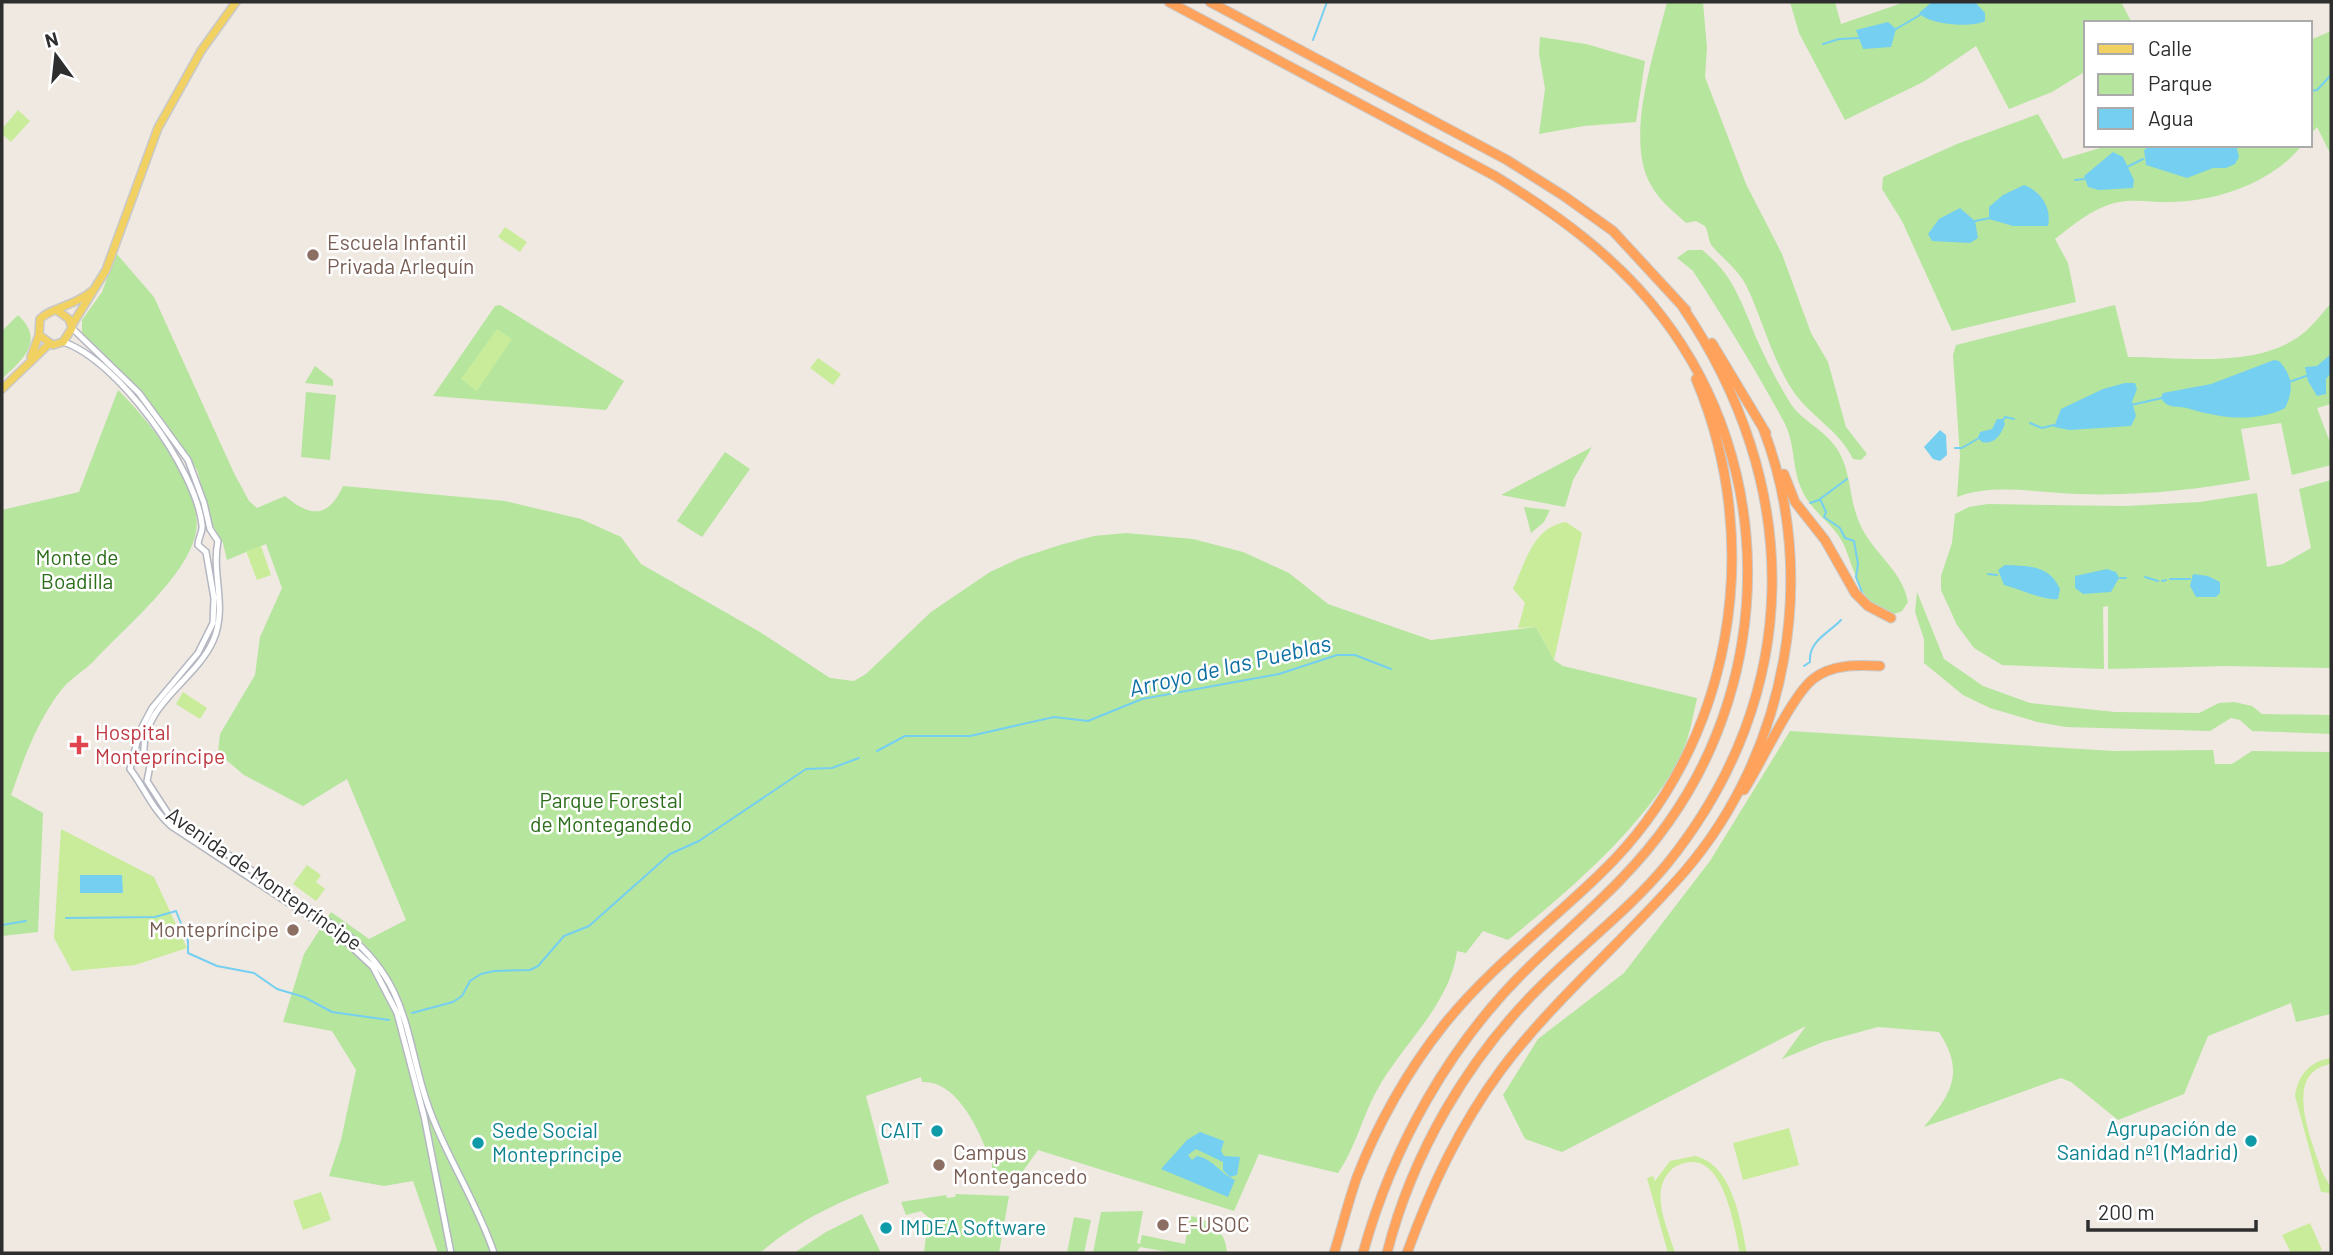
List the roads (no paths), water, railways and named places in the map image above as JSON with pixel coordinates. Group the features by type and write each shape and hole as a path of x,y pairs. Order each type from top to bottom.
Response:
{"highway":[{"path":"1169,2 1494,176 1546,208 1598,248 1665,319 1711,397 1738,476 1748,542 1747,611 1736,683 1706,759 1683,800 1648,850 1525,970 1466,1040 1439,1079 1406,1139 1363,1253"},
{"path":"1210,2 1507,160 1613,231 1682,306 1718,352 1777,454 1795,502 1825,540 1855,593 1868,606 1891,618"},
{"path":"1387,1253 1393,1228 1426,1147 1458,1090 1485,1052 1541,986 1665,867 1713,800 1745,727 1759,685 1771,611 1773,567 1766,500 1754,450 1720,369 1682,306"},
{"path":"1334,1253 1357,1177 1402,1085 1429,1046 1482,981 1603,872 1647,823 1682,768 1703,721 1727,636 1731,533 1725,475 1715,425 1685,352"},
{"path":"1725,817 1769,715 1787,644 1791,612 1792,569 1786,502 1763,428"},
{"path":"1408,1253 1446,1155 1503,1068 1531,1034 1643,918 1686,869 1758,769 1796,700 1814,678 1845,666 1881,666"}],"main road":[{"path":"2,389 49,344 63,342 106,270 158,128 201,51 236,2"},
{"path":"28,364 39,335 40,319 51,311 58,311 83,299 96,286"},
{"path":"58,311 69,318 72,326"},
{"path":"39,335 49,344"}],"street":[{"path":"63,342 89,354 142,408 188,479 198,505 202,534 198,545 206,552 214,550 218,541 188,460 139,393 72,326"},
{"path":"202,534 213,533"},
{"name":"Avenida de Montepríncipe","path":"214,550 221,597 219,625 212,643 198,664 160,707 146,733 144,754 151,762 146,774 152,793 169,815 348,935 374,957 388,976 404,1015 433,1120 479,1212 494,1253"},
{"name":"Avenida de Montepríncipe","path":"206,552 214,598 213,623 198,653 152,708 140,731 136,754 129,765 154,810 171,826 343,940 373,967 397,1013 424,1116 451,1253"},
{"path":"136,754 144,754"},
{"path":"137,776 146,774"}],"water":[{"path":"1932,2 1975,2 1985,13 1985,21 1961,25 1941,23 1919,13"},
{"path":"1888,22 1896,29 1891,47 1863,49 1856,30"},
{"path":"2148,147 2236,147 2239,157 2235,164 2226,168 2213,168 2187,178 2146,165 2144,150"},
{"path":"2113,152 2123,157 2134,180 2133,188 2099,190 2088,187 2084,176"},
{"path":"2024,185 2035,191 2044,201 2048,226 2013,226 1989,219 1989,207 2003,195"},
{"path":"1960,208 1975,221 1978,238 1970,243 1932,241 1928,234 1939,219"},
{"path":"2331,354 2331,373 2326,379 2326,394 2317,396 2308,381 2305,367 2317,366"},
{"path":"2274,360 2279,361 2287,372 2291,389 2285,408 2274,413 2226,417 2170,406 2161,398 2163,393 2211,384"},
{"path":"2135,383 2137,389 2132,402 2136,416 2131,426 2069,430 2054,427 2061,409 2103,389"},
{"path":"1997,419 2003,419 2005,424 2001,432 1993,441 1982,442 1978,438 1980,432 1992,429"},
{"path":"1940,430 1946,435 1947,455 1940,461 1933,459 1924,447"},
{"path":"2005,565 2044,571 2060,589 2058,599 2039,597 2004,585 1998,570"},
{"path":"2107,569 2116,572 2119,578 2111,592 2083,594 2075,588 2075,576"},
{"path":"2193,574 2208,576 2220,582 2220,593 2216,597 2196,597 2190,586"},
{"path":"80,875 122,875 123,893 80,893"},
{"path":"1200,1132 1224,1141 1221,1151 1224,1156 1240,1157 1237,1175 1230,1177 1235,1180 1228,1197 1161,1169 1187,1140","holes":["1196,1149 1223,1162 1223,1170 1230,1177 1208,1160 1197,1156 1192,1160 1188,1155"]}],"waterway":[{"path":"1313,40 1327,2"},
{"path":"1896,29 1920,15"},
{"path":"1823,44 1839,39 1860,38"},
{"path":"2312,91 2317,90 2331,75"},
{"path":"2127,167 2143,159"},
{"path":"2075,180 2084,179"},
{"path":"1975,221 1990,218"},
{"path":"2289,382 2309,375"},
{"path":"2131,405 2162,398"},
{"path":"2002,422 2005,417 2014,419"},
{"path":"2030,423 2042,428 2054,425"},
{"path":"1955,448 1962,448 1979,438"},
{"path":"1847,479 1820,499 1826,512 1824,517 1840,528 1845,538 1854,541 1858,564 1856,577 1864,597"},
{"path":"1810,503 1819,500"},
{"path":"1988,574 1997,575"},
{"path":"2145,577 2158,581"},
{"path":"2120,578 2126,578"},
{"path":"2170,579 2190,579"},
{"path":"2162,581 2166,580"},
{"path":"1804,666 1810,662 1812,648 1820,638 1841,620"},
{"name":"Arroyo de las Pueblas","path":"877,751 905,736 970,736 1054,717 1088,721 1142,699 1279,674 1337,655 1355,655 1391,669"},
{"name":"Arroyo de las Pueblas","path":"412,1013 453,1002 462,996 470,981 481,974 530,970 538,966 564,936 589,926 670,854 699,841 806,769 832,768 859,758"},
{"name":"Arroyo de las Pueblas","path":"66,918 155,917 176,911 188,941 188,953 217,966 254,973 277,989 304,997 332,1012 389,1020"},
{"path":"2,925 26,921"}],"place":[{"name":"Escuela Infantil Privada Arlequín","path":"313,255"},
{"name":"Hospital Montepríncipe","path":"79,745"},
{"name":"Montepríncipe","path":"293,930"},
{"name":"CAIT","path":"937,1131"},
{"name":"Agrupación de Sanidad nº1 (Madrid)","path":"2251,1141"},
{"name":"Sede Social Montepríncipe","path":"478,1143"},
{"name":"Campus Montegancedo","path":"939,1165"},
{"name":"E-USOC","path":"1163,1225"},
{"name":"IMDEA Software","path":"886,1228"}],"park label":[{"name":"Monte de Boadilla","path":"77,570"},
{"name":"Parque Forestal de Montegandedo","path":"611,813"}]}
